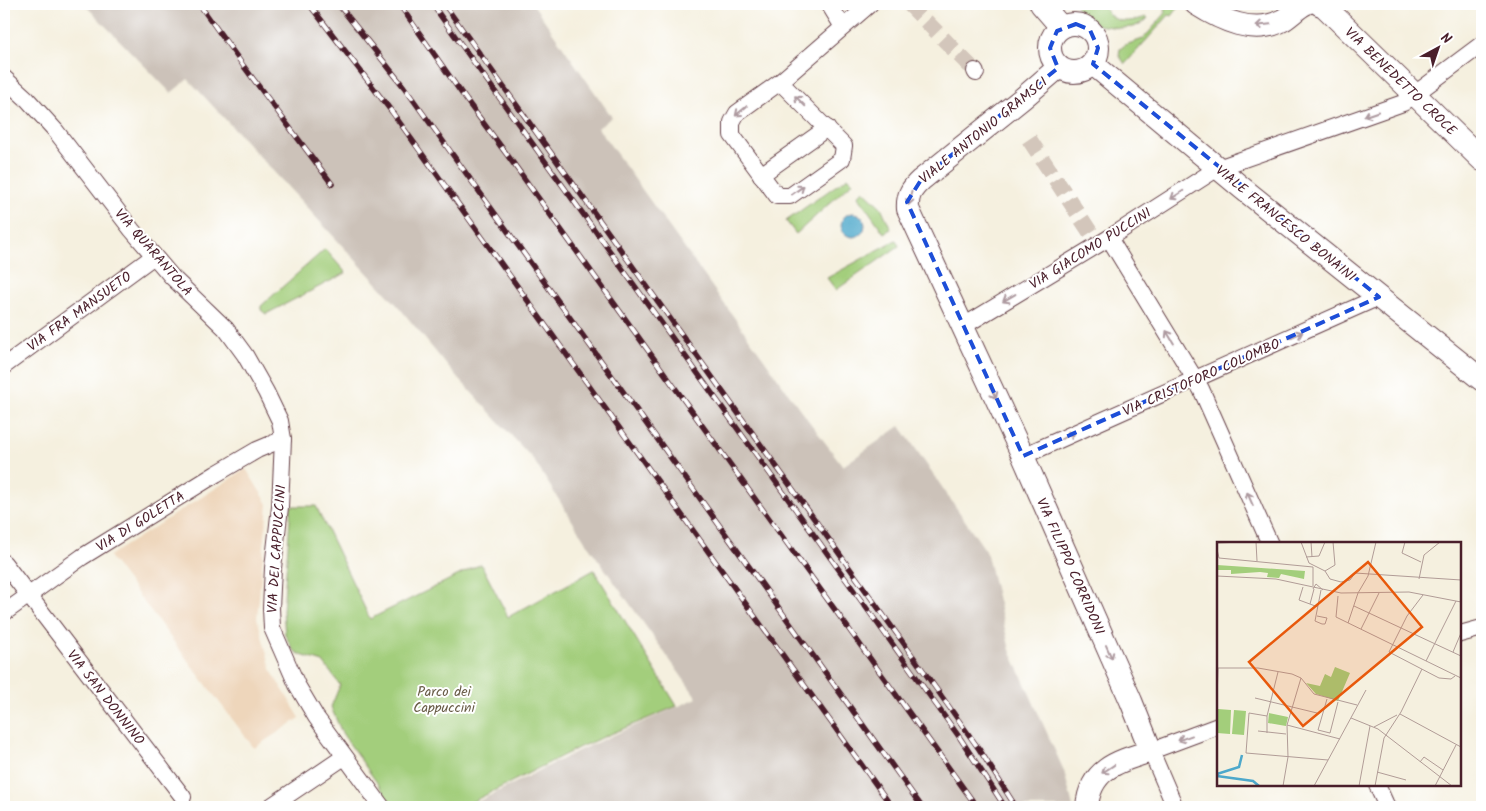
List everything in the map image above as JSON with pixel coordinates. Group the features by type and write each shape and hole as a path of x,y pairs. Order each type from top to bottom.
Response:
{"street":[{"path":"830,4 843,28"},
{"path":"780,82 844,146 842,158 790,196 778,196 761,175 732,136 732,122 737,113 780,82 870,4"},
{"path":"1041,4 1061,27"},
{"path":"1196,4 1219,18 1233,23 1244,26 1264,26 1285,19 1306,4"},
{"name":"VIA BENEDETTO CROCE","path":"1319,4 1324,6 1482,160"},
{"path":"1069,24 1084,26 1095,35 1098,48 1092,64 1081,71 1068,71 1059,67 1052,59 1050,48 1053,35 1061,27 1069,24"},
{"name":"VIA GIACOMO PUCCINI","path":"962,327 1098,236 1218,168 1403,103 1482,44"},
{"name":"VIALE FRANCESCO BONAINI","path":"1092,64 1482,380"},
{"name":"VIALE ANTONIO GRAMSCI","path":"962,327 908,209 908,195 914,187 1059,67"},
{"name":"VIA QUARANTOLA","path":"4,78 56,130 154,256 179,284 226,329 245,355 280,421 283,439"},
{"path":"761,175 827,128"},
{"path":"1098,236 1195,379 1269,542"},
{"name":"VIA FRA MANSUETO","path":"4,366 154,256"},
{"name":"VIA CRISTOFORO COLOMBO","path":"1023,456 1379,297"},
{"name":"VIA FILIPPO CORRIDONI","path":"962,327 1023,456 1131,701 1175,807"},
{"name":"VIA DI GOLETTA","path":"4,613 82,557 216,474 257,450 283,439"},
{"name":"VIA DEI CAPPUCCINI","path":"283,439 280,507 273,568 272,628 297,685 316,718 382,807"},
{"name":"VIA SAN DONNINO","path":"4,562 183,797"},
{"path":"1461,634 1482,628"},
{"path":"1087,807 1092,786 1101,773 1122,761 1217,726"},
{"path":"270,807 344,757"},
{"path":"1377,786 1387,807"}],"highlighted area":[{"path":"1076,24 1090,30 1098,48 1093,64 1379,297 1023,456 907,202 921,180 1058,68 1050,48 1057,31"}],"shaded area":[{"path":"84,4 533,4 612,117 598,128 802,412 843,466 900,426 986,551 1010,650 1064,771 1073,807 467,807 580,750 697,698 587,544 533,459 449,368 398,306 188,79 171,93"},
{"path":"246,469 268,504 257,618 272,672 300,718 254,748 109,556"}],"green space":[{"path":"1076,4 1103,4 1111,16 1121,21 1148,18 1134,27 1120,28 1097,25 1079,11"},
{"path":"1166,4 1181,4 1172,16 1169,15 1125,64 1119,55 1120,49 1125,45 1143,39 1165,14"},
{"path":"848,177 853,182 796,234 786,221"},
{"path":"863,190 881,207 891,229 884,233 858,196"},
{"path":"896,240 899,246 836,290 827,278"},
{"path":"325,249 346,273 266,314 261,310 261,306"},
{"name":"Parco dei Cappuccini","path":"291,506 316,506 370,619 481,564 508,617 594,570 677,706 580,747 462,807 394,807 342,733 331,707 340,685 323,662 301,655 293,650 285,634 283,611"}],"water":[{"path":"853,213 862,216 865,225 862,234 853,237 844,234 841,225 844,216"}],"tunnel":[{"path":"909,4 975,71"},
{"path":"1029,139 1092,235"}],"railway":[{"path":"199,4 332,184"},
{"path":"309,4 392,112 892,807"},
{"path":"338,4 404,87 922,807"},
{"path":"399,4 977,807"},
{"path":"432,4 960,738 1005,807"},
{"path":"444,4 925,673 979,749 1016,807"}]}
